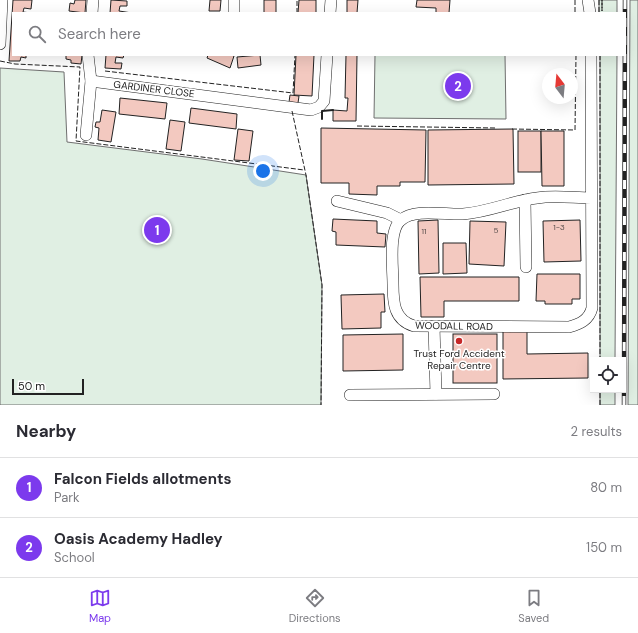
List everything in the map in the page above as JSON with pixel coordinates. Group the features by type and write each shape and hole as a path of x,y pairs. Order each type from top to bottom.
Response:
{"street":[{"path":"0,44 2,0"},
{"path":"92,12 93,0"},
{"path":"234,0 234,12"},
{"path":"330,12 331,0"},
{"path":"588,0 590,12"},
{"path":"86,135 91,81 88,56"},
{"name":"GARDINER CLOSE","path":"91,81 311,110 319,107 324,101 328,56"},
{"name":"WOODALL ROAD","path":"401,220 393,231 393,298 396,314 406,324 414,326 569,327 580,324 586,319 592,308 591,56"},
{"path":"337,201 388,213 401,220 414,214 462,214 490,210 539,197 592,198"},
{"path":"525,200 526,267"},
{"path":"434,326 436,394"},
{"path":"350,394 494,394"}],"green space":[{"path":"599,0 617,0 617,12 599,12"},
{"path":"630,0 638,0 638,405 628,405"},
{"path":"375,56 505,56 506,119 374,118"},
{"path":"600,56 617,56 615,357 600,357"},
{"path":"0,68 64,72 67,142 202,159 306,175 322,285 321,405 0,405"},
{"path":"600,393 615,393 615,405 600,405"}],"building":[{"path":"13,0 32,0 31,9 24,8 23,12 12,12"},
{"path":"75,0 86,0 85,12 69,11 70,3 74,4"},
{"path":"111,0 127,1 127,6 120,6 119,11 126,12 110,12"},
{"path":"210,0 221,0 220,11 209,11"},
{"path":"264,0 276,0 276,12 264,12"},
{"path":"299,0 316,0 316,12 298,12"},
{"path":"347,0 358,0 357,12 347,12"},
{"path":"417,0 450,0 449,12 436,12 436,8 416,7"},
{"path":"12,15 12,56 26,56 26,58 21,57 20,61 9,61"},
{"path":"66,56 82,56 81,64 71,63 71,60 66,59"},
{"path":"106,56 124,56 123,58 116,57 115,63 122,63 121,69 105,68"},
{"path":"208,56 234,56 230,68 207,58"},
{"path":"260,56 261,65 238,68 237,57"},
{"path":"296,56 314,56 312,96 294,95"},
{"path":"346,56 357,56 356,121 333,121 333,110 347,111 348,98 345,98"},
{"path":"290,95 299,96 298,103 289,102"},
{"path":"120,98 167,103 165,119 119,114"},
{"path":"191,108 237,114 236,129 189,123"},
{"path":"102,110 116,112 111,142 98,140 99,128 95,127 96,122 100,122"},
{"path":"170,120 185,122 181,151 166,149"},
{"path":"321,128 426,130 425,182 400,182 400,186 377,186 377,195 349,194 349,183 321,183"},
{"path":"238,129 253,131 249,161 234,160"},
{"path":"513,129 514,184 428,185 428,130"},
{"path":"518,131 541,131 541,172 518,172"},
{"path":"541,131 564,131 564,186 542,186"},
{"path":"333,219 377,221 377,233 386,234 385,247 336,245 336,232 332,231"},
{"path":"438,220 439,273 419,274 418,221"},
{"path":"580,220 581,261 544,262 543,221"},
{"path":"470,221 506,222 504,266 469,264"},
{"path":"443,243 466,243 467,273 443,274"},
{"path":"537,274 580,274 580,299 572,299 572,304 545,304 545,301 536,301"},
{"path":"420,277 519,277 519,301 444,301 444,317 421,317"},
{"path":"384,294 385,312 381,312 381,328 342,329 341,295"},
{"path":"503,329 527,329 527,354 588,353 588,378 503,379"},
{"path":"403,334 403,370 343,371 343,335"},
{"path":"453,334 497,334 497,383 453,383"}],"railway":[{"path":"625,0 625,12"},
{"path":"624,405 625,56"}],"fence":[{"path":"297,0 297,12"},
{"path":"575,0 575,12"},
{"path":"599,0 599,12"},
{"path":"602,0 602,11 602,0"},
{"path":"105,71 293,93 295,56"},
{"path":"512,129 575,130 576,56"},
{"path":"600,56 600,357"},
{"path":"0,61 15,64 80,67 76,141 304,170"},
{"path":"292,111 306,175 322,285 321,405"},
{"path":"357,126 496,128"},
{"path":"600,393 600,405"}],"wall":[{"path":"322,119 322,111 333,110"}],"place":[{"name":"Oasis Academy Hadley","path":"458,86"},
{"name":"Falcon Fields allotments","path":"157,230"},
{"name":"Trust Ford Accident Repair Centre","path":"459,341"}]}
